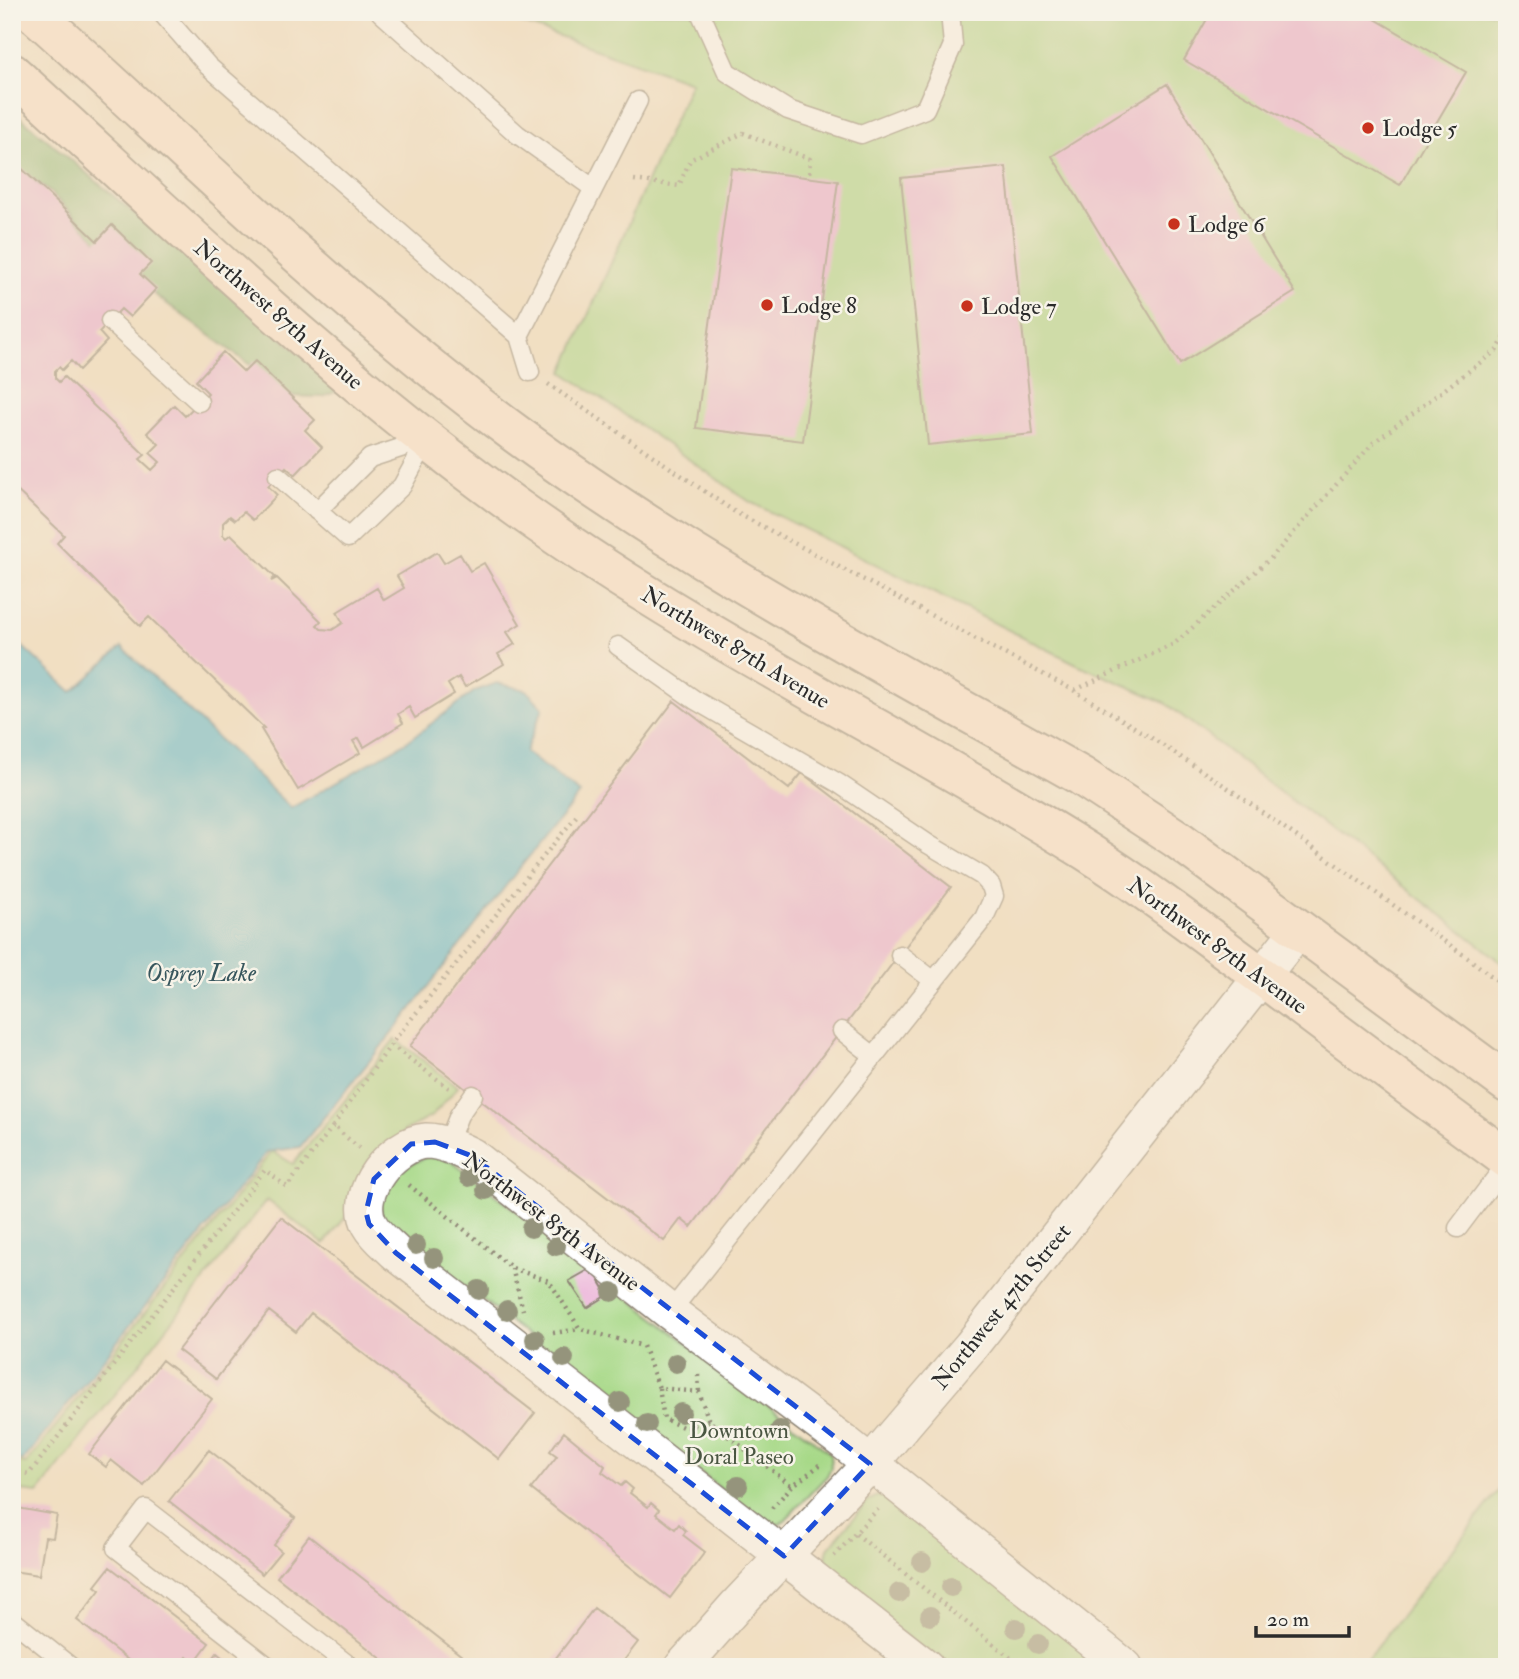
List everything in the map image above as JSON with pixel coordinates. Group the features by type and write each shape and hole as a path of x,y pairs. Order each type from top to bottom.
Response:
{"main road":[{"path":"33,12 322,274 467,396 610,500 716,568 1071,770 1128,806 1177,839 1507,1083"},
{"name":"Northwest 87th Avenue","path":"12,73 315,348 426,440 517,508 707,632 1087,852 1131,881 1507,1161"},
{"path":"426,440 467,396"}],"street":[{"name":"Northwest 47th Street","path":"690,1664 784,1556 870,1464 980,1335 1299,929"},
{"name":"Northwest 85th Avenue","path":"926,1667 407,1261 374,1231 366,1212 368,1196 382,1166 395,1153 411,1144 435,1142 472,1156 670,1312 870,1464 1125,1667"}],"lane":[{"path":"162,12 208,66 519,336 530,372"},
{"path":"380,12 517,134 593,188"},
{"path":"699,12 727,72 788,110 861,134 925,109 953,45 950,12"},
{"path":"519,336 638,101"},
{"path":"110,321 199,402"},
{"path":"317,511 370,458 426,440"},
{"path":"278,476 348,538 402,486 426,440"},
{"path":"618,646 695,700 838,783 928,844 982,876 994,896 984,918 670,1312"},
{"path":"900,955 934,981"},
{"path":"842,1031 874,1056"},
{"path":"447,1145 452,1130 473,1095"},
{"path":"1458,1228 1507,1161"},
{"path":"269,1667 116,1548 146,1509 351,1667"},
{"path":"12,1620 71,1667"}],"path":[{"path":"634,180 679,186 690,160 743,133 810,159 809,178"},
{"path":"1075,691 1174,644 1272,557 1373,443 1497,350 1507,334"},
{"path":"530,372 735,512 1075,691 1228,788 1507,988"},
{"path":"12,1471 29,1474 265,1170 287,1187 391,1045 578,814"},
{"path":"391,1045 454,1092"},
{"path":"333,1126 365,1152"},
{"path":"413,1188 512,1268 549,1281 580,1329"},
{"path":"512,1268 526,1321"},
{"path":"545,1335 580,1329 642,1346 659,1388 664,1419 685,1428 709,1421"},
{"path":"659,1388 699,1392 709,1421 792,1486"},
{"path":"768,1513 792,1486 821,1464"},
{"path":"826,1564 879,1507"},
{"path":"856,1534 1022,1667"}],"highlighted area":[{"path":"435,1142 472,1156 870,1464 784,1556 396,1253 369,1224 366,1212 374,1179 411,1144"}],"green space":[{"path":"490,12 1507,12 1507,966 1164,702 1077,664 750,502 563,372 691,82"},
{"path":"12,110 342,389 323,397 284,396 261,373 135,280 50,192 12,166"},
{"path":"395,1039 458,1087 432,1116 404,1131 349,1213 324,1244 267,1200 38,1493 12,1490 12,1462 26,1464 272,1151 293,1164"},
{"name":"Downtown Doral Paseo","path":"438,1151 830,1453 831,1468 827,1476 785,1520 780,1524 766,1525 382,1220 380,1205 392,1173"},
{"path":"1507,1480 1507,1667 1361,1667"},
{"path":"877,1496 889,1497 1107,1667 945,1667 840,1585 828,1568 828,1548 866,1503"}],"water":[{"name":"Osprey Lake","path":"12,637 72,692 122,647 291,808 408,741 475,691 497,683 526,690 543,708 525,752 580,794 300,1147 267,1152 23,1461 12,1459"}],"building":[{"name":"Lodge 5","path":"1211,12 1363,12 1466,72 1400,185 1184,60"},
{"name":"Lodge 6","path":"1167,84 1295,292 1180,364 1052,156"},
{"path":"12,159 97,241 112,225 151,263 140,274 156,289 130,317 121,309 99,332 107,341 79,370 71,361 62,370 59,367 55,371 55,378 59,382 64,377 145,455 140,459 152,470 160,462 150,453 159,444 147,433 174,405 185,416 208,393 196,381 223,352 244,372 255,361 315,420 305,430 322,447 295,475 286,467 268,486 277,495 253,520 244,512 235,520 230,516 223,523 223,535 226,538 231,534 275,577 271,581 277,578 321,621 317,625 321,629 332,630 343,623 337,612 377,588 384,600 404,588 397,576 437,552 444,563 460,554 470,571 484,563 520,624 507,632 515,644 498,654 504,664 465,687 459,677 448,684 454,694 415,718 409,707 398,714 403,723 364,747 359,738 353,741 360,753 298,790 261,729 264,728 149,617 140,626 57,543 64,535 12,486"},
{"name":"Lodge 7","path":"1006,167 1033,434 928,445 901,178"},
{"name":"Lodge 8","path":"731,168 838,181 803,441 696,428"},
{"path":"674,701 789,789 802,773 951,887 691,1227 681,1219 664,1241 410,1046"},
{"path":"281,1217 535,1413 499,1459 311,1313 296,1332 269,1311 216,1379 178,1350"},
{"path":"592,1268 608,1295 587,1308 569,1281"},
{"path":"162,1360 212,1399 144,1486 111,1460 106,1467 89,1454"},
{"path":"564,1432 605,1466 602,1472 621,1486 625,1482 633,1489 630,1493 648,1507 651,1503 659,1510 656,1514 675,1529 679,1524 686,1531 683,1535 705,1552 670,1598 531,1489 557,1456 550,1451"},
{"path":"209,1450 295,1518 274,1545 281,1551 262,1574 169,1501"},
{"path":"12,1507 57,1515 53,1538 45,1537 39,1575 12,1571"},
{"path":"309,1536 476,1667 392,1667 277,1577"},
{"path":"110,1567 209,1643 194,1663 187,1657 180,1667 137,1667 77,1620 100,1590 95,1586"},
{"path":"594,1608 638,1642 619,1667 549,1667"},
{"path":"217,1653 234,1667 207,1667"}],"place":[{"name":"Lodge 5","path":"1368,128"},
{"name":"Lodge 6","path":"1174,224"},
{"name":"Lodge 8","path":"767,305"},
{"name":"Lodge 7","path":"967,306"}]}
